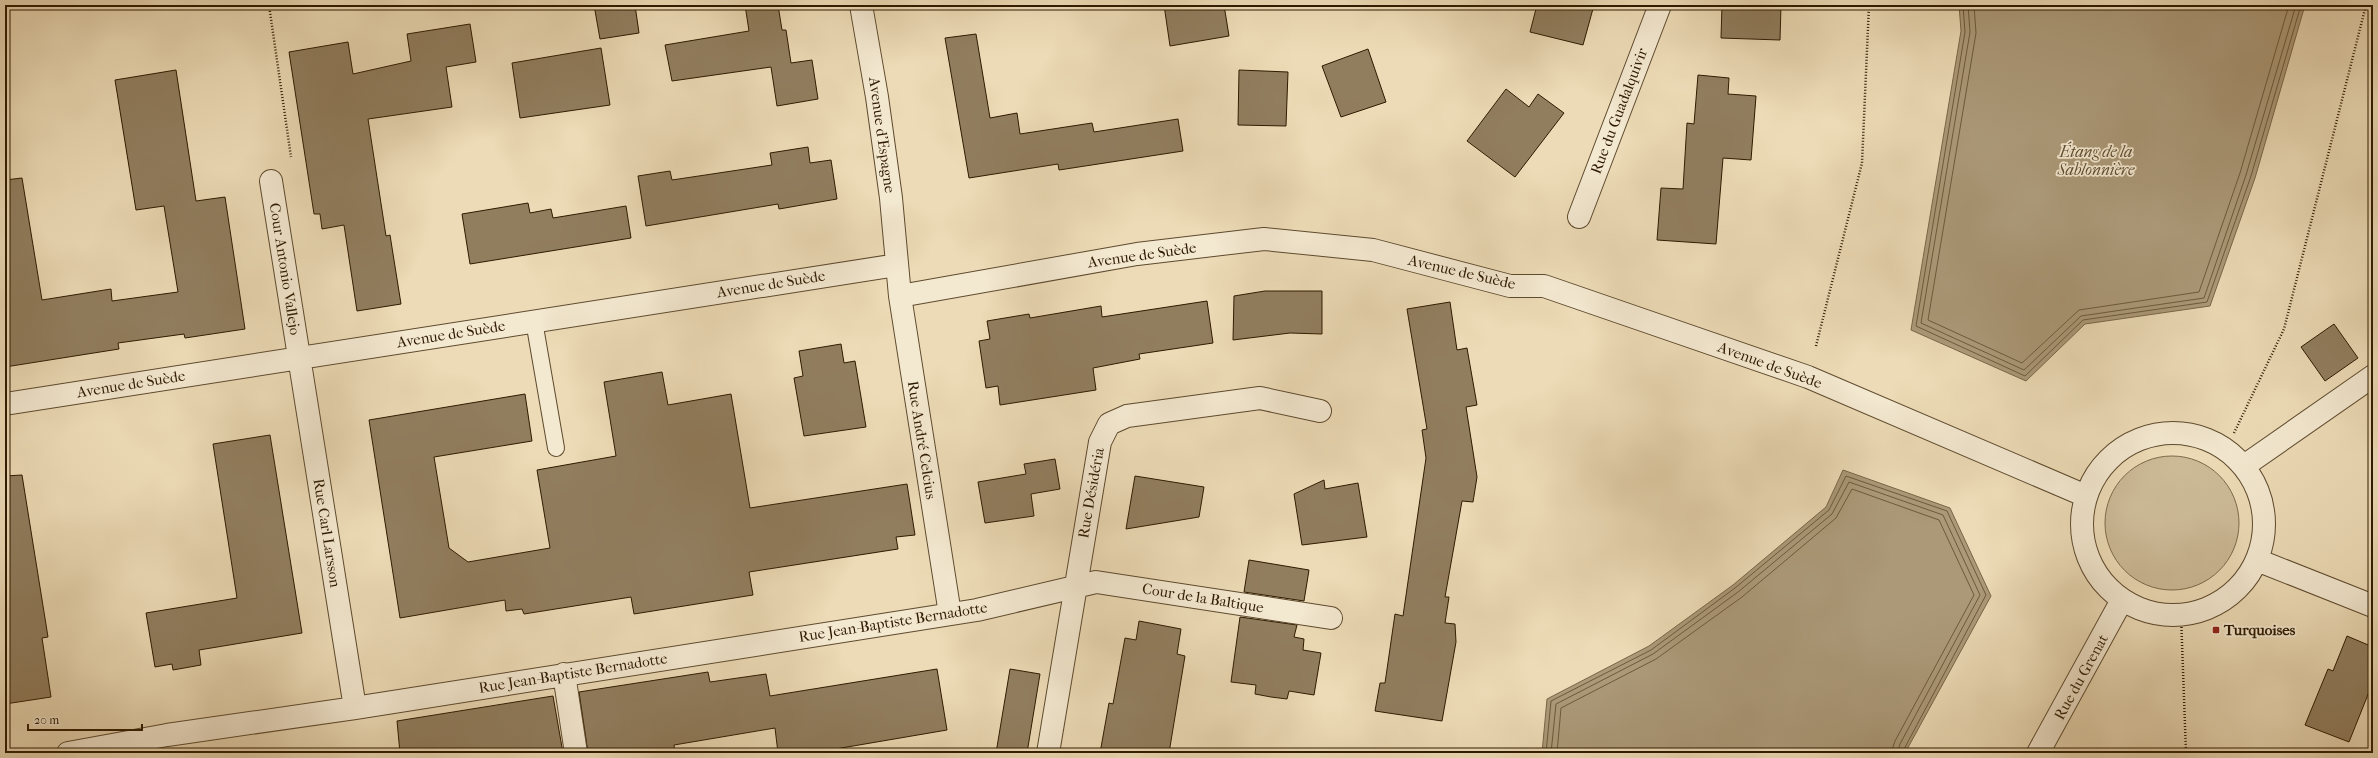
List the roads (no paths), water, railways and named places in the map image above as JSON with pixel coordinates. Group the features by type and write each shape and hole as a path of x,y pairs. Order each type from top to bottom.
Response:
{"street":[{"name":"Avenue d'Espagne","path":"861,5 879,112 897,265"},
{"name":"Rue du Guadalquivir","path":"1579,218 1660,5"},
{"name":"Cour Antonio Vallejo","path":"270,180 299,358"},
{"name":"Avenue de Suède","path":"900,296 1137,254 1264,239 1373,250 1510,286 1544,286 1808,377 2086,496"},
{"name":"Rue André Celcius","path":"897,265 900,296 950,614"},
{"name":"Avenue de Suède","path":"5,404 897,265"},
{"name":"Rue Carl Larsson","path":"299,358 355,708"},
{"path":"2244,466 2373,376"},
{"name":"Rue Désidéria","path":"1048,753 1100,442 1109,424 1127,416 1260,398 1320,411"},
{"path":"2172,433 2200,437 2226,450 2244,466 2257,488 2263,512 2264,536 2257,560 2245,581 2227,598 2205,610 2181,615 2150,613 2122,600 2100,580 2086,554 2081,525 2086,496 2099,471 2119,450 2144,438 2172,433"},
{"path":"2257,560 2373,606"},
{"name":"Cour de la Baltique","path":"1076,586 1096,582 1331,618"},
{"name":"Rue Jean-Baptiste Bernadotte","path":"68,753 169,744 355,708 977,610 1076,586"},
{"name":"Rue du Grenat","path":"2038,753 2122,600"},
{"path":"564,674 576,753"}],"lane":[{"path":"534,321 556,448"}],"water":[{"name":"Étang de la Sablonnière","path":"1959,5 2305,5 2255,178 2210,306 2085,324 2026,381 1911,330 1961,31"},
{"path":"1843,470 1950,508 1991,596 1905,753 1542,753 1547,699 1649,646 1733,585 1826,507"}],"place":[{"name":"Turquoises","path":"2216,630"}]}
